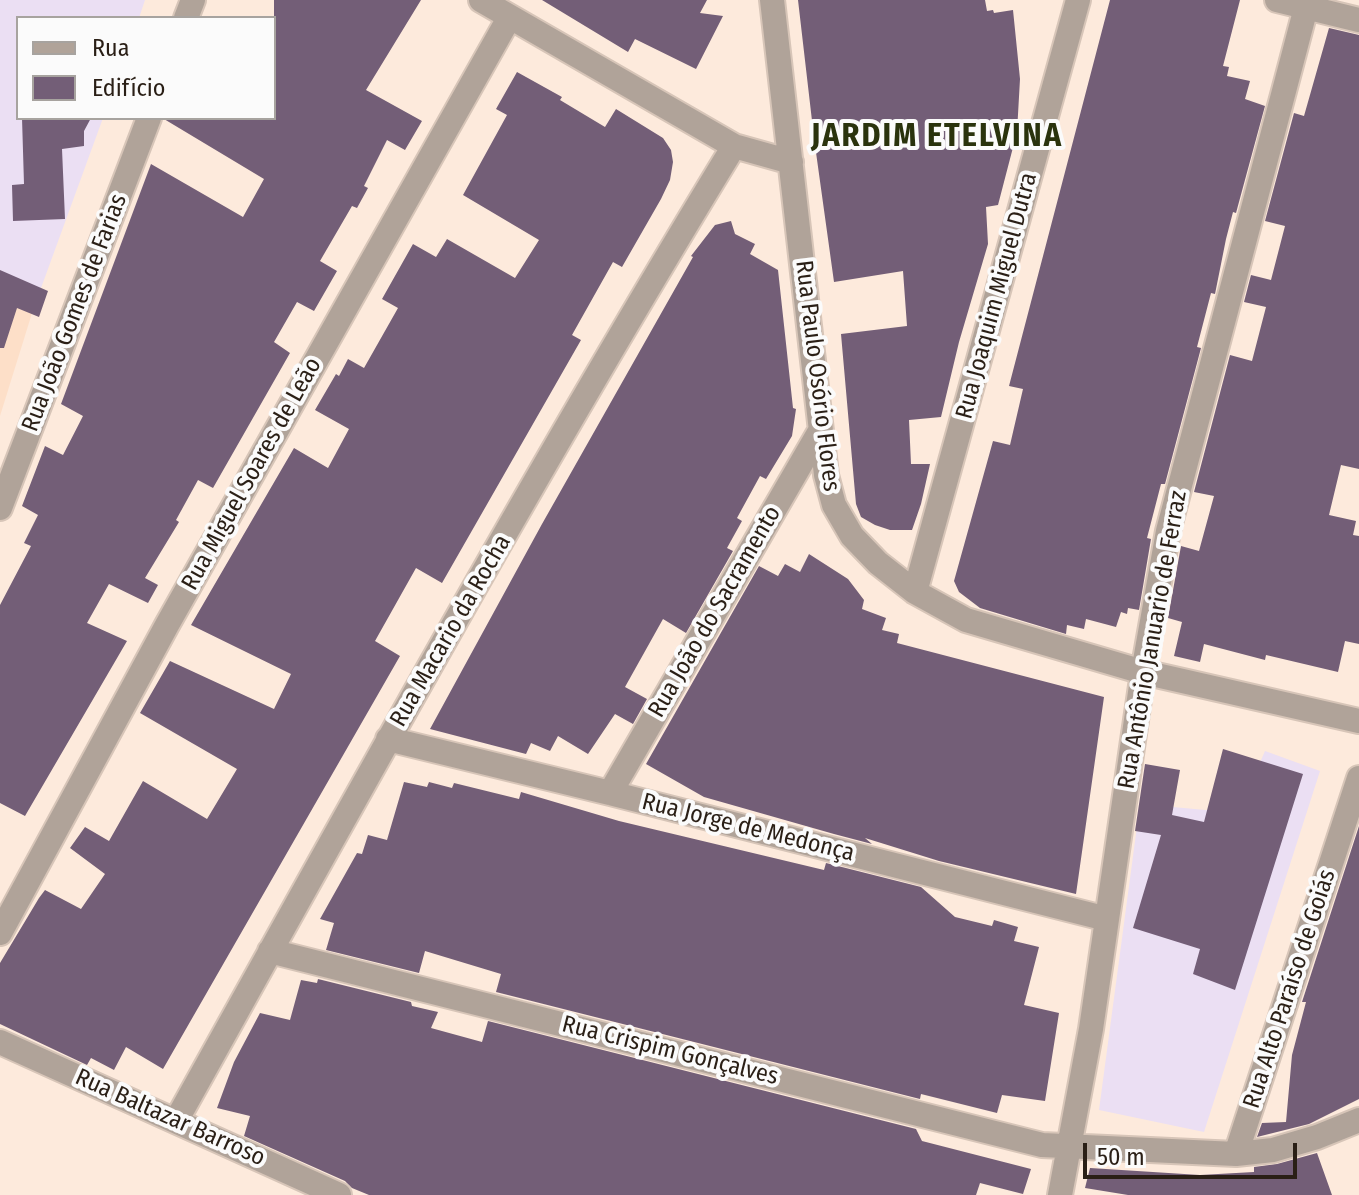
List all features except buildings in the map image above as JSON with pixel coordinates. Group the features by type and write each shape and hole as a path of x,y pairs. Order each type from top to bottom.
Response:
{"street":[{"path":"481,0 734,146 791,162"},
{"name":"Rua Paulo Osório Flores","path":"772,0 826,475 834,505 852,536 878,563 915,592 966,620 1143,672 1359,721"},
{"path":"1277,0 1307,4 1359,20"},
{"name":"Rua Antônio Januario de Ferraz","path":"1060,1195 1168,531 1307,4"},
{"name":"Rua Joaquim Miguel Dutra","path":"915,592 1073,5"},
{"name":"Rua Miguel Soares de Leão","path":"0,933 167,625 509,18"},
{"name":"Rua João Gomes de Farias","path":"0,508 148,120"},
{"name":"Rua Macario da Rocha","path":"176,1121 388,739 658,270 734,146"},
{"name":"Rua João do Sacramento","path":"610,793 820,431"},
{"name":"Rua Jorge de Medonça","path":"388,739 1107,919"},
{"name":"Rua Alto Paraíso de Goiás","path":"1236,1154 1359,778"},
{"name":"Rua Crispim Gonçalves","path":"270,951 1042,1145 1236,1154 1273,1150 1359,1120"},
{"name":"Rua Baltazar Barroso","path":"0,1042 339,1195"}],"shaded area":[{"path":"0,0 145,0 140,16 16,16 16,120 102,120 33,310 0,300"},
{"path":"0,300 33,310 0,416"},
{"path":"1265,751 1320,771 1204,1132 1099,1110 1140,804 1238,813"}],"district":[{"name":"JARDIM ETELVINA","path":"937,137"}]}
